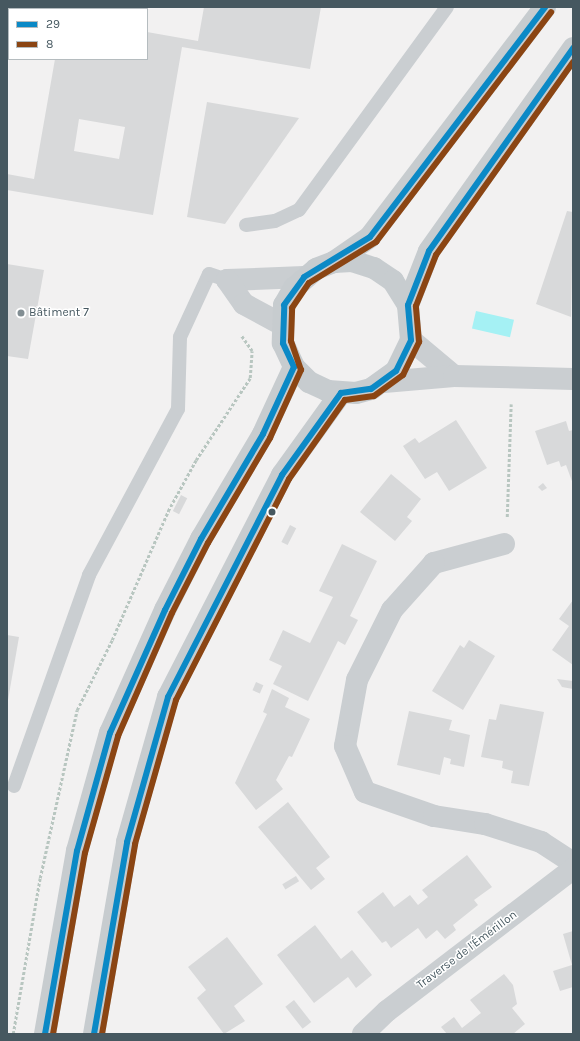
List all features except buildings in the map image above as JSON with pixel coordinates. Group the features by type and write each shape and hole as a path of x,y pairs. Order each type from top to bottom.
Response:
{"main road":[{"path":"545,7 370,237 334,262 304,277 284,305 281,324 283,343 294,367 317,386 341,393 371,389 384,382 396,371 411,340 408,305 429,251 573,48"},
{"path":"334,262 352,261 374,268 393,281 408,305"},
{"path":"45,1034 78,851 110,733 180,582 263,434 294,367"},
{"path":"94,1034 127,842 168,697 282,475 341,393"}],"street":[{"path":"228,280 304,277"},
{"path":"228,280 244,304 281,324"},
{"path":"411,340 454,376"},
{"path":"384,382 454,376 573,380"},
{"path":"504,544 434,563 392,610 357,680 345,746 365,792 434,816 485,824 541,842 573,863"},
{"name":"Traverse de l'Émérillon","path":"363,1034 388,1011 573,869"}],"lane":[{"path":"246,225 275,222 299,210 447,7"},
{"path":"14,786 89,575 178,409 180,337 209,274 228,280"}],"path":[{"path":"112,640 168,511 196,460 250,378 252,351 237,330"},
{"path":"504,544 510,498 511,398"}],"water":[{"path":"476,311 514,320 510,337 472,329"}],"transit line":[{"name":"29","path":"45,1034 77,851 110,733 165,610 201,539 263,434 294,367 283,343 284,305 304,277 370,237 545,7"},
{"name":"8","path":"53,1034 85,853 118,736 172,613 208,543 270,438 301,370 291,341 292,308 309,283 376,242 551,12"},
{"name":"29","path":"94,1034 127,842 168,697 282,475 341,393 371,389 396,371 411,340 408,305 429,251 573,48"},
{"name":"8","path":"102,1034 135,844 176,700 289,479 345,400 374,396 403,375 419,342 416,306 436,255 573,62"}],"place":[{"name":"Bâtiment 7","path":"21,313"}]}
